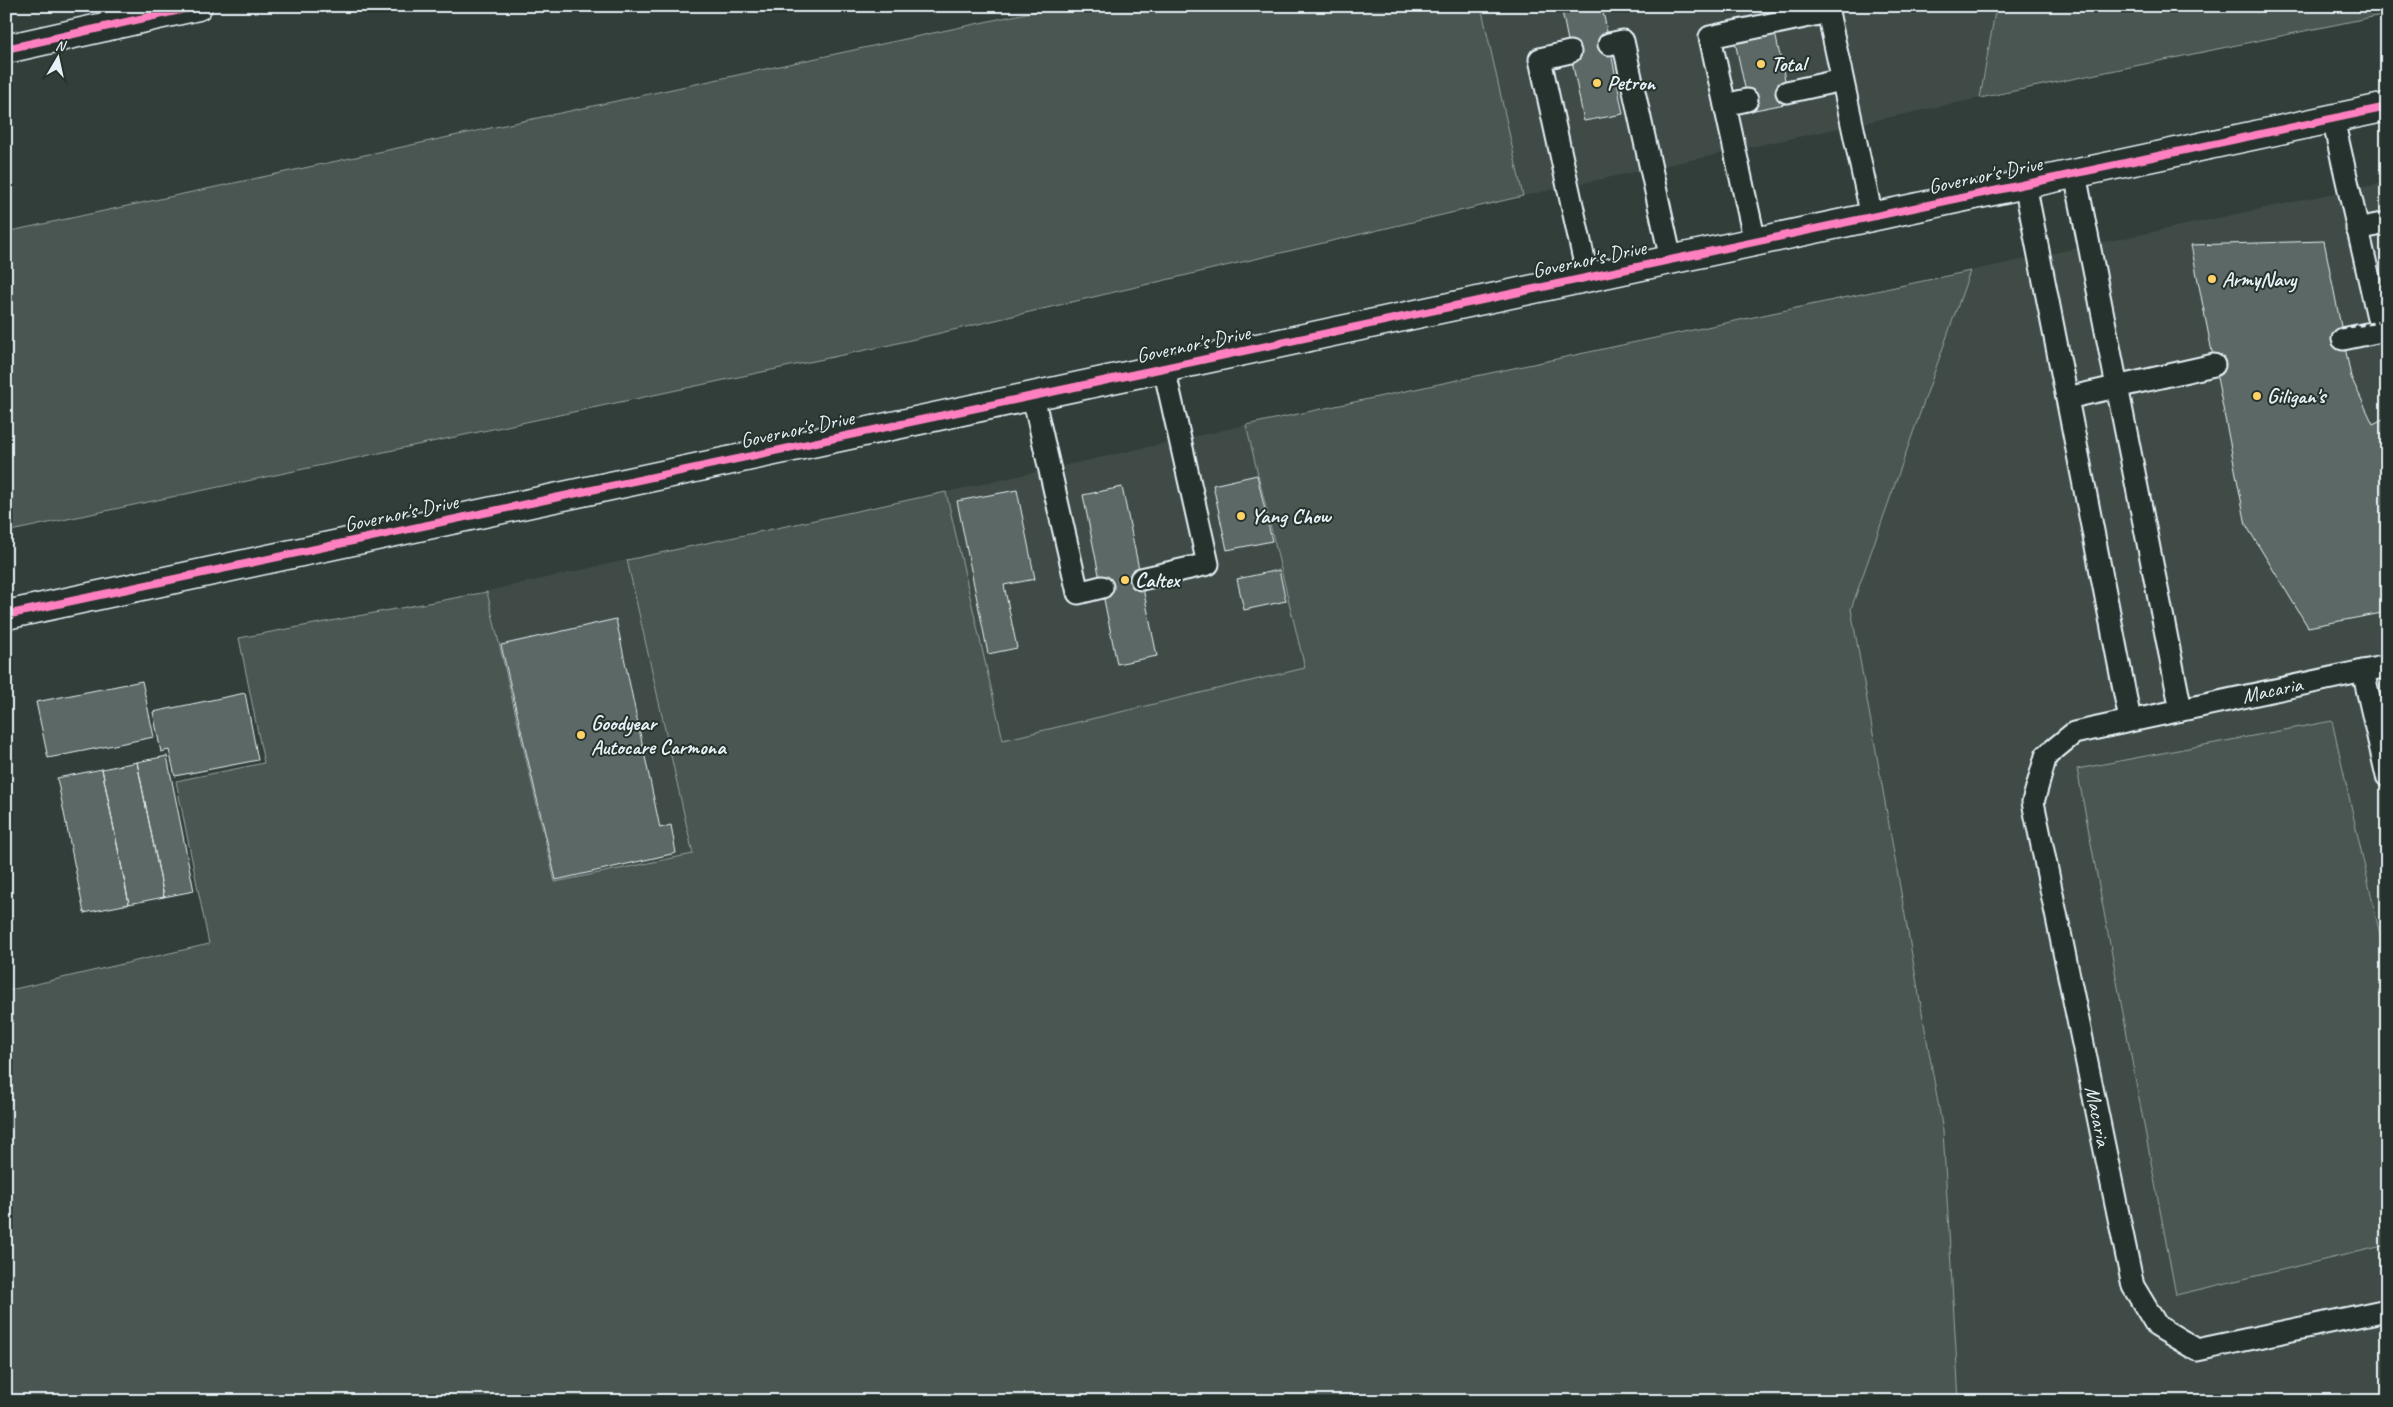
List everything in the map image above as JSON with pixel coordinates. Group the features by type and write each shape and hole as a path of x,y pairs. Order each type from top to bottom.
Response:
{"main road":[{"path":"6,49 198,6"},
{"name":"Governor's Drive","path":"6,615 2387,107"}],"lane":[{"path":"1755,242 1710,37 1730,32 1828,12 1872,217"},
{"path":"1609,44 1623,41 1671,260"},
{"path":"1570,52 1540,59 1588,278"},
{"path":"1787,92 1842,80"},
{"path":"1725,105 1747,100"},
{"path":"2332,119 2381,331 2342,333"},
{"path":"2075,174 2181,710"},
{"path":"2025,184 2130,720"},
{"path":"2357,229 2387,222"},
{"path":"2067,398 2214,365"},
{"path":"1141,579 1208,564 1164,368"},
{"path":"1033,396 1078,593 1102,587"},
{"name":"Macaria","path":"2387,666 2074,733 2046,756 2033,802 2133,1286 2157,1326 2197,1350 2387,1310"},
{"path":"2363,671 2387,776"}],"path":[{"path":"2342,333 2387,321"}],"shaded area":[{"path":"1059,6 1481,6 1523,196 885,346 6,532 6,232"},
{"path":"1481,6 1996,6 1980,98 1523,196"},
{"path":"1996,6 2387,6 2387,14 1980,98"},
{"path":"2387,182 2387,1401 1959,1401 1943,1131 1851,609 1970,271"},
{"path":"1970,271 1851,609 1943,1131 1959,1401 6,1401 6,991 209,944 176,781 264,763 239,638 487,592 555,882 693,854 627,560 946,492 1003,740 1305,668 1246,425"},
{"name":"Caltex","path":"1246,425 1305,668 1003,740 946,492"},
{"name":"Goodyear Autocare Carmona","path":"626,560 693,854 555,881 487,591"},
{"path":"2332,721 2387,966 2387,1245 2176,1295 2077,769"}],"building":[{"name":"Petron","path":"1561,6 1602,6 1623,114 1584,121"},
{"name":"Total","path":"1774,28 1790,103 1750,111 1734,37"},
{"path":"2324,241 2351,377 2373,424 2387,417 2387,612 2308,627 2246,525 2191,245"},
{"path":"1257,475 1272,541 1227,550 1213,485"},
{"path":"1122,487 1157,656 1117,664 1083,495"},
{"path":"1017,490 1035,579 1004,585 1017,648 988,654 957,501"},
{"path":"1279,570 1286,601 1244,610 1237,579"},
{"name":"Goodyear Autocare Carmona","path":"616,619 660,828 671,825 676,853 556,880 501,645"},
{"path":"142,681 154,737 48,758 36,702"},
{"path":"245,693 258,760 175,776 169,750 161,752 153,712"},
{"path":"167,756 194,891 164,897 137,762"},
{"path":"137,762 164,897 129,904 102,769"},
{"path":"102,769 129,904 84,913 57,778"}],"cycle path":[{"path":"6,49 198,6"},
{"path":"6,615 2387,107"}],"place":[{"name":"Total","path":"1761,64"},
{"name":"Petron","path":"1597,83"},
{"name":"ArmyNavy","path":"2212,279"},
{"name":"Giligan's","path":"2257,396"},
{"name":"Yang Chow","path":"1241,516"},
{"name":"Caltex","path":"1125,580"},
{"name":"Goodyear Autocare Carmona","path":"581,735"}]}
